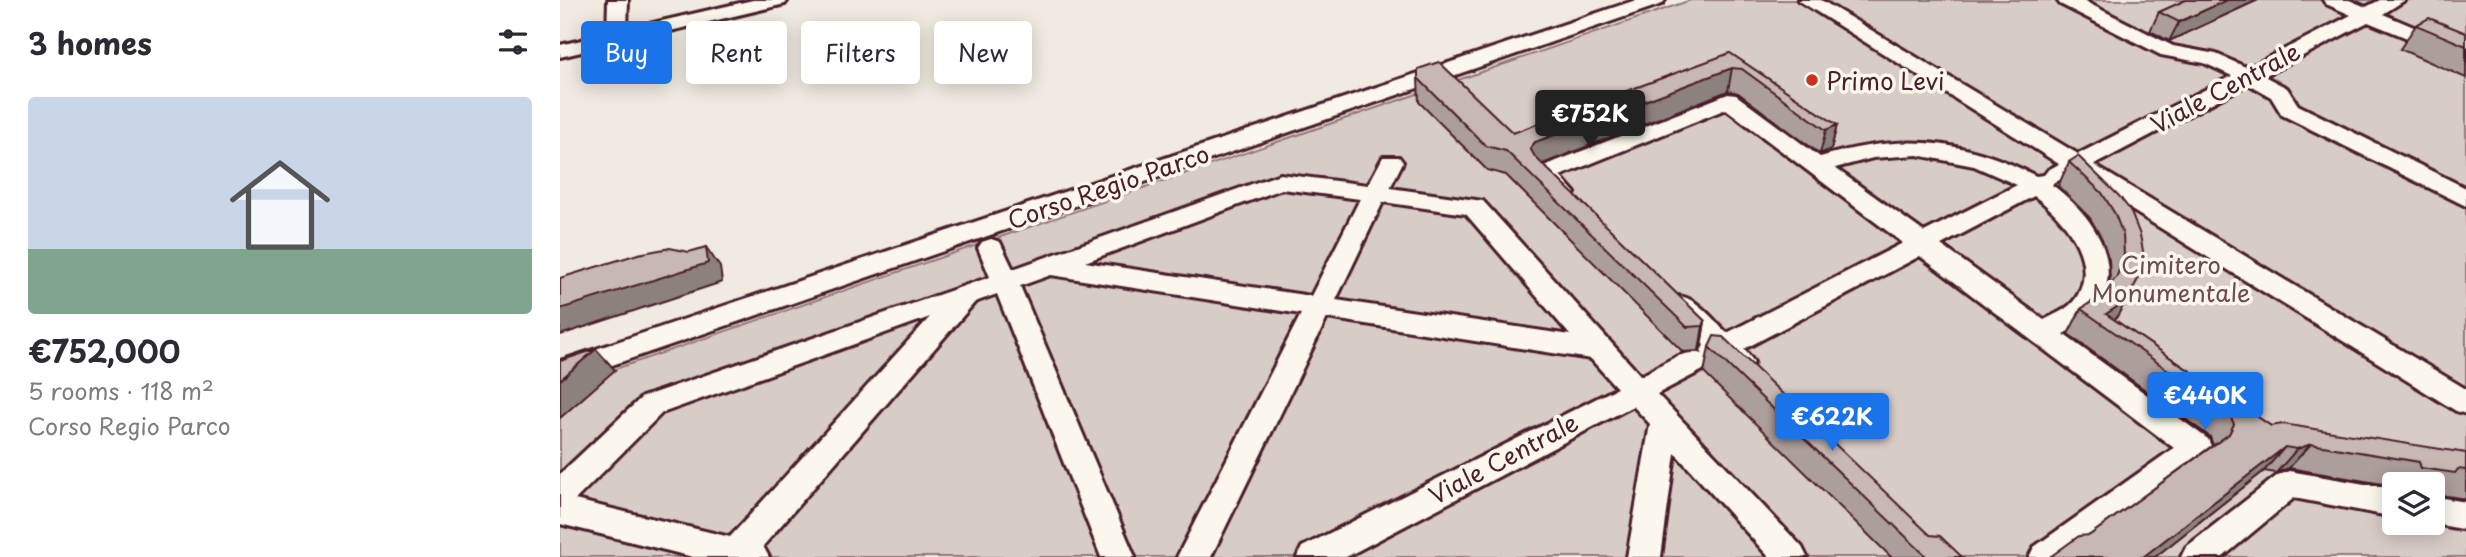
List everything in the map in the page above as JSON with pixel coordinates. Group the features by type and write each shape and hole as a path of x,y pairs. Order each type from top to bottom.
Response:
{"street":[{"path":"617,21 618,0"},
{"path":"672,25 778,0"},
{"name":"Corso Regio Parco","path":"560,372 1655,0"},
{"path":"1808,0 2080,164 2466,403"},
{"path":"2067,0 2168,51 2209,58 2247,75 2279,93 2290,110 2466,198"},
{"path":"2333,0 2466,56"},
{"name":"Viale Centrale","path":"1314,557 2395,0"},
{"path":"560,51 581,46"},
{"path":"1584,213 1544,174 1728,100 2197,448 2046,557"},
{"path":"1816,166 1856,153 1894,148 1931,149 2045,180 2081,227 2094,253 2096,281 2081,310 2043,332"},
{"path":"1194,557 1391,162"},
{"path":"560,494 652,405 1006,282 1280,181 1474,207 1599,350 1790,557"},
{"path":"991,248 1118,557"},
{"path":"1050,266 1317,309 1599,350"},
{"path":"1664,289 1710,353 1763,385"},
{"path":"560,510 741,556 966,295"},
{"path":"1644,557 1665,421"},
{"path":"2198,557 2289,484 2382,501"},
{"path":"2445,512 2466,516"}],"green space":[{"name":"Cimitero Monumentale","path":"1691,0 2466,0 2466,557 560,557 560,388"}],"building":[{"path":"2186,0 2227,0 2179,22 2159,12"},
{"path":"2429,18 2466,33 2466,46 2416,25"},
{"path":"1730,53 1837,125 1826,130 1742,69 1732,68 1535,142 1530,148 1535,157 1705,321 1703,326 1687,327 1506,151 1486,146 1418,78 1418,69 1439,62 1513,133"},
{"path":"2078,156 2130,210 2143,251 2141,274 2126,301 2106,314 2271,426 2283,424 2466,453 2466,470 2458,469 2455,473 2421,468 2419,462 2311,444 2297,449 2285,447 2143,557 2050,557 2079,536 2090,535 2229,434 2234,424 2228,412 2081,309 2102,295 2117,276 2124,255 2123,235 2115,214 2102,193 2069,162"},
{"path":"706,247 708,263 560,309 560,278 638,254 670,248 689,252"},
{"path":"1714,336 1723,337 1930,535 1940,536 1962,557 1927,557 1709,347"},
{"path":"596,349 560,380 560,361"}],"place":[{"name":"Primo Levi","path":"1812,80"}]}
